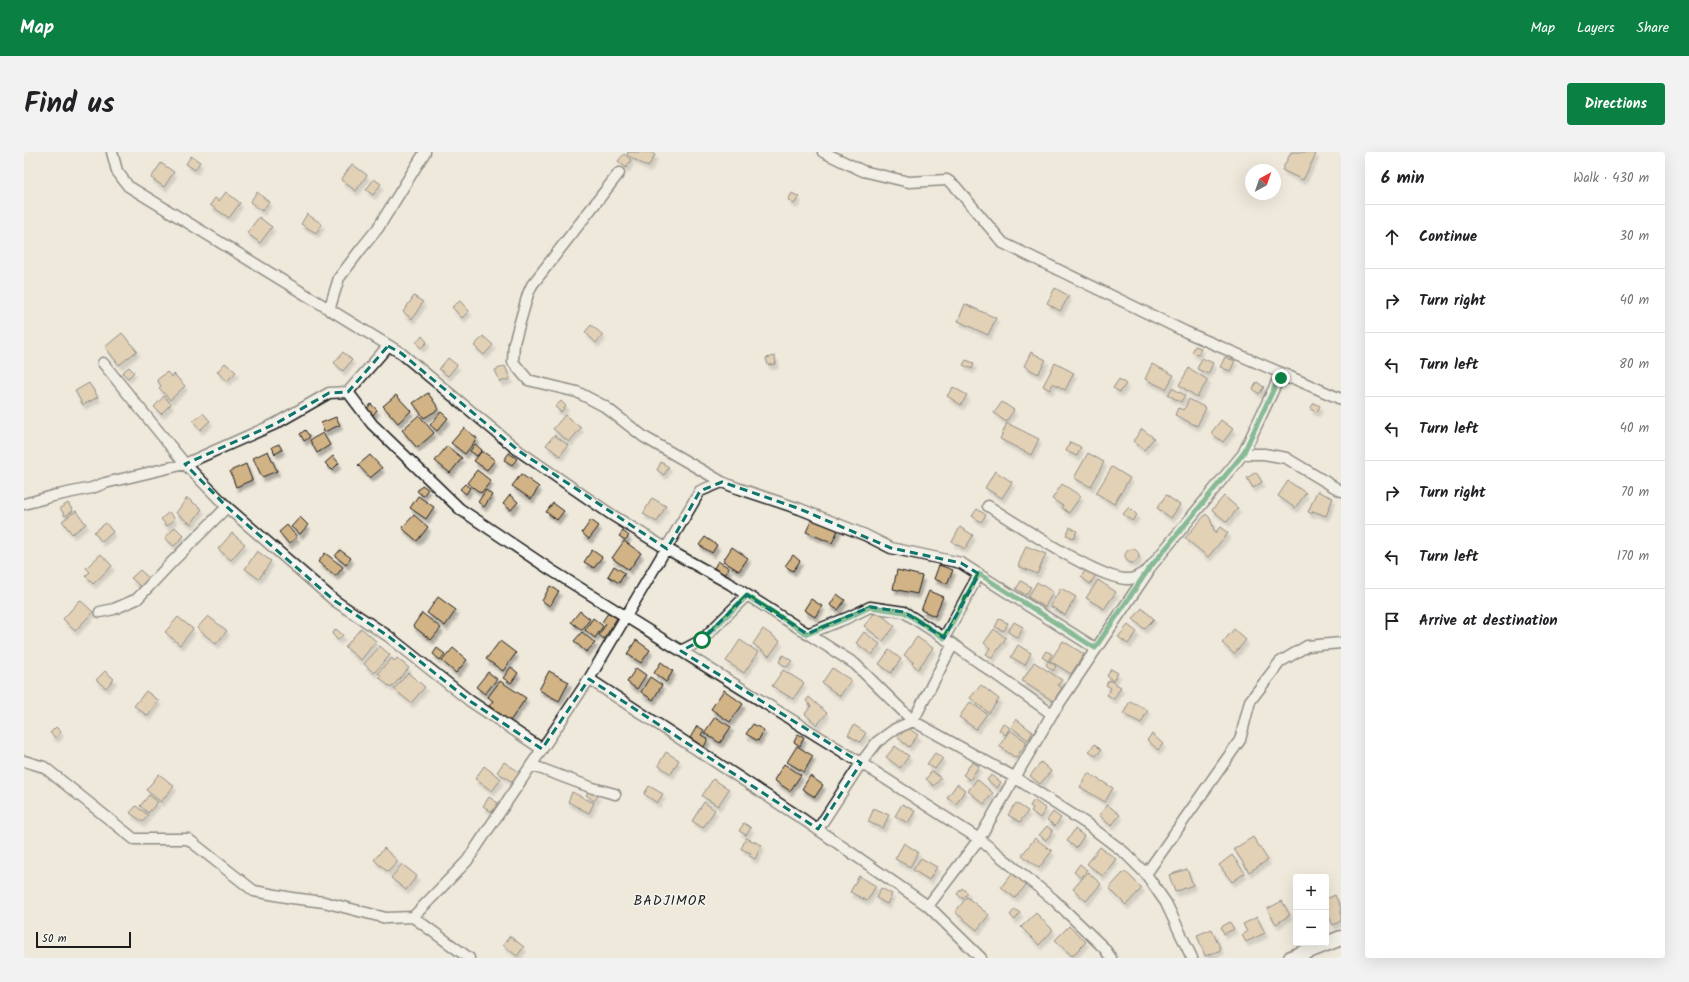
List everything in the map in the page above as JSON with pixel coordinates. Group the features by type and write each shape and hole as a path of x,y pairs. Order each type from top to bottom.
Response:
{"main road":[{"path":"1291,958 1341,938"}],"street":[{"path":"112,152 117,171 128,186 401,353 519,451 612,515 730,584 855,664 913,721 1014,777 1092,828 1125,853 1146,874 1166,903 1192,958"},
{"path":"329,310 338,278 360,248 378,228 425,152"},
{"path":"823,152 863,171 909,182 947,180 956,186 1003,243 1186,332 1341,399"},
{"path":"619,173 532,285 528,294 514,343 513,362 528,380 577,392 604,406 644,437 722,482 800,509 865,535 891,548 961,563 1095,648"},
{"path":"24,504 185,464 275,424 329,393 348,392 388,346"},
{"path":"103,363 185,464 227,507 335,601 388,636 470,701 542,749"},
{"path":"928,906 979,839 1052,714 1148,570 1243,454 1277,382 1281,378 1295,379"},
{"path":"348,392 372,424 460,509 551,570 861,763 979,839 1053,899 1104,948 1111,958"},
{"path":"1243,454 1264,454 1286,458 1341,491"},
{"path":"412,917 467,861 589,680 700,491 722,482"},
{"path":"988,506 1106,575 1130,579 1148,570"},
{"path":"100,612 114,609 137,599 227,507"},
{"path":"818,829 861,763 877,742 895,729 913,721 979,574"},
{"path":"681,651 702,640 747,596"},
{"path":"807,634 870,607 904,612 1052,714"},
{"path":"1146,874 1240,740 1250,701 1280,662 1307,646 1341,643"},
{"path":"589,680 818,829 928,906 981,958"},
{"path":"24,761 44,767 134,839 188,839 254,891 324,902 386,918 412,917 469,958"},
{"path":"531,765 593,788 615,794"}],"highlighted area":[{"path":"388,346 401,353 519,451 667,549 700,491 722,482 800,509 891,548 961,563 979,574 944,638 904,612 870,607 807,634 747,595 702,640 681,651 861,763 818,829 589,679 542,749 470,701 388,636 335,601 227,507 185,464 275,424 329,393 348,392"}],"building":[{"path":"628,152 651,152 655,155 648,167 627,155"},
{"path":"1291,152 1311,152 1316,154 1303,180 1282,170"},
{"path":"624,154 631,160 626,168 618,161"},
{"path":"191,156 200,162 195,170 186,164"},
{"path":"161,163 174,172 164,187 151,178"},
{"path":"352,164 367,175 356,191 341,180"},
{"path":"374,179 381,184 373,195 366,190"},
{"path":"226,192 240,203 229,218 210,205 215,198 219,201"},
{"path":"257,192 269,202 262,211 250,202"},
{"path":"792,193 799,197 794,204 788,200"},
{"path":"307,214 322,224 316,233 301,224"},
{"path":"259,217 272,227 260,243 247,233"},
{"path":"1055,288 1069,296 1060,311 1047,303"},
{"path":"414,296 423,302 412,319 403,312"},
{"path":"460,301 469,311 462,318 452,307"},
{"path":"965,304 996,318 988,335 958,321"},
{"path":"591,325 603,335 596,343 585,332"},
{"path":"122,333 137,351 119,365 105,347"},
{"path":"422,336 427,342 421,348 416,343"},
{"path":"483,336 493,345 484,355 474,346"},
{"path":"1195,346 1201,348 1198,355 1192,352"},
{"path":"343,352 352,360 343,371 334,363"},
{"path":"1031,352 1046,360 1038,374 1024,366"},
{"path":"775,356 776,364 768,365 766,358"},
{"path":"1225,357 1235,361 1230,371 1220,367"},
{"path":"448,358 457,365 448,376 439,369"},
{"path":"1202,358 1213,363 1208,374 1197,369"},
{"path":"966,360 974,363 972,369 963,365"},
{"path":"225,363 236,372 227,381 217,372"},
{"path":"1055,363 1074,373 1065,390 1053,383 1050,390 1043,386"},
{"path":"1152,364 1174,375 1166,389 1145,379"},
{"path":"505,366 510,379 500,382 495,370"},
{"path":"129,367 134,372 128,378 122,373"},
{"path":"1189,368 1208,380 1197,397 1179,385"},
{"path":"167,372 172,377 174,374 185,386 170,400 159,388 161,386 157,380"},
{"path":"1119,379 1126,384 1120,392 1113,388"},
{"path":"1257,382 1264,387 1259,394 1253,389"},
{"path":"89,383 98,397 83,405 75,391"},
{"path":"953,387 967,395 961,405 947,396"},
{"path":"1172,388 1185,395 1181,402 1168,395"},
{"path":"428,393 439,409 424,418 413,403"},
{"path":"396,395 411,411 398,423 383,406"},
{"path":"164,396 171,404 161,414 154,407"},
{"path":"1189,399 1206,408 1197,426 1175,415 1178,408 1184,410"},
{"path":"561,401 566,406 561,412 555,407"},
{"path":"1002,402 1014,410 1006,422 994,413"},
{"path":"1314,403 1320,406 1317,412 1310,409"},
{"path":"371,404 377,410 372,416 366,410"},
{"path":"441,412 448,418 437,431 430,425"},
{"path":"203,413 210,421 200,430 193,421"},
{"path":"419,415 434,433 417,448 402,430"},
{"path":"565,415 581,428 569,442 553,429"},
{"path":"336,417 340,425 324,432 321,423"},
{"path":"1221,420 1233,429 1223,442 1211,433"},
{"path":"1007,423 1039,439 1031,455 1000,439"},
{"path":"464,428 477,438 465,454 451,443"},
{"path":"1142,429 1154,438 1144,450 1133,441"},
{"path":"305,430 310,437 304,441 300,434"},
{"path":"323,433 330,445 317,453 310,440"},
{"path":"554,435 568,445 560,456 546,445"},
{"path":"1070,442 1081,447 1077,456 1066,451"},
{"path":"279,444 282,450 275,454 272,447"},
{"path":"475,444 482,450 477,456 470,451"},
{"path":"447,446 462,458 450,473 435,461"},
{"path":"268,451 277,471 262,477 253,458"},
{"path":"482,451 495,460 487,470 474,461"},
{"path":"509,453 517,459 512,465 504,460"},
{"path":"1088,453 1104,462 1091,487 1074,478"},
{"path":"370,455 382,468 370,478 358,465"},
{"path":"333,456 339,463 332,470 325,463"},
{"path":"661,462 669,467 664,475 657,470"},
{"path":"246,464 252,480 236,487 230,471"},
{"path":"1112,467 1130,478 1114,504 1096,493"},
{"path":"477,470 491,481 481,493 467,483"},
{"path":"995,471 1012,482 1002,498 985,488"},
{"path":"1256,472 1262,482 1253,488 1247,478"},
{"path":"521,474 539,487 531,499 512,486"},
{"path":"1288,481 1306,493 1295,508 1278,496"},
{"path":"465,484 470,488 466,494 460,489"},
{"path":"1062,484 1081,496 1069,513 1062,508 1063,506 1052,499"},
{"path":"422,485 428,489 423,496 417,491"},
{"path":"486,490 492,495 484,507 478,502"},
{"path":"1317,491 1333,498 1326,516 1313,511 1312,514 1308,512"},
{"path":"510,495 518,502 511,510 503,504"},
{"path":"1166,495 1180,505 1171,518 1157,508"},
{"path":"418,496 434,507 426,519 410,508"},
{"path":"1224,496 1238,508 1227,522 1212,510"},
{"path":"187,498 202,509 191,524 176,513"},
{"path":"652,498 666,506 657,522 643,514"},
{"path":"68,503 73,511 65,516 60,508"},
{"path":"553,503 564,511 557,520 546,512"},
{"path":"1129,507 1137,515 1132,521 1123,514"},
{"path":"977,509 986,515 981,522 972,516"},
{"path":"76,511 86,524 72,534 62,521"},
{"path":"169,512 175,519 167,526 161,519"},
{"path":"1206,514 1210,518 1215,533 1220,527 1228,533 1208,557 1185,538"},
{"path":"414,515 428,527 417,541 402,528"},
{"path":"300,517 308,525 300,534 291,527"},
{"path":"813,517 839,528 832,543 806,532"},
{"path":"591,520 599,526 589,539 582,533"},
{"path":"106,523 113,532 102,542 94,532"},
{"path":"287,525 297,537 289,544 279,532"},
{"path":"175,527 184,536 174,546 165,538"},
{"path":"960,527 973,535 965,549 952,542"},
{"path":"1070,527 1077,531 1074,538 1066,535"},
{"path":"623,531 629,536 625,540 619,536"},
{"path":"232,533 245,544 231,560 218,549"},
{"path":"705,537 717,545 712,553 699,545"},
{"path":"624,541 641,553 629,570 612,558"},
{"path":"1026,546 1046,554 1037,574 1018,566"},
{"path":"732,547 748,558 739,571 723,561"},
{"path":"1132,549 1137,551 1139,556 1137,561 1132,563 1127,561 1125,556 1127,551"},
{"path":"340,550 351,558 346,565 335,556"},
{"path":"592,550 602,557 594,568 584,562"},
{"path":"257,551 271,561 259,579 245,569"},
{"path":"325,553 343,567 336,576 318,562"},
{"path":"101,554 112,566 93,584 85,576 90,572 86,568"},
{"path":"793,555 800,561 793,571 785,566"},
{"path":"718,561 729,568 725,575 714,568"},
{"path":"939,565 953,570 947,584 934,579"},
{"path":"614,566 625,573 619,583 608,576"},
{"path":"1086,569 1096,575 1090,584 1081,577"},
{"path":"140,570 150,579 142,588 131,578"},
{"path":"897,570 922,576 917,594 893,589"},
{"path":"1098,580 1116,592 1104,609 1086,598"},
{"path":"1021,581 1031,587 1026,595 1016,589"},
{"path":"1037,582 1053,592 1045,607 1028,597"},
{"path":"550,586 559,591 550,606 542,601"},
{"path":"1061,588 1076,597 1065,615 1050,606"},
{"path":"929,591 943,597 935,616 921,610"},
{"path":"837,594 845,600 838,610 830,605"},
{"path":"438,597 456,610 445,626 427,613"},
{"path":"811,599 822,606 815,617 804,610"},
{"path":"80,600 93,612 75,631 63,619"},
{"path":"1142,608 1154,619 1144,629 1133,619"},
{"path":"580,611 590,619 582,630 571,622"},
{"path":"876,611 895,626 883,641 864,626"},
{"path":"422,613 441,628 431,640 413,626"},
{"path":"608,613 617,618 604,639 599,635 606,624 602,622"},
{"path":"208,616 227,631 216,644 197,628"},
{"path":"178,617 193,629 180,645 165,632"},
{"path":"593,618 603,626 595,638 585,630"},
{"path":"999,619 1008,623 1004,631 995,627"},
{"path":"1014,622 1023,627 1018,638 1008,632"},
{"path":"1128,625 1137,632 1128,644 1118,637"},
{"path":"361,628 376,641 361,660 345,647"},
{"path":"336,629 343,635 338,640 332,634"},
{"path":"763,629 780,641 769,656 753,644"},
{"path":"994,629 1006,638 992,658 986,654 990,648 984,643"},
{"path":"1234,629 1246,640 1234,654 1222,643"},
{"path":"582,632 595,643 586,652 574,641"},
{"path":"864,632 880,644 872,655 856,643"},
{"path":"917,637 933,648 918,669 912,664 913,662 904,655"},
{"path":"636,640 650,650 641,663 627,654"},
{"path":"740,640 758,652 744,673 726,661"},
{"path":"500,641 516,653 503,671 486,659"},
{"path":"1063,641 1084,654 1071,674 1050,661"},
{"path":"1018,645 1031,653 1025,665 1011,657"},
{"path":"380,646 390,655 374,673 364,664"},
{"path":"437,648 445,654 440,660 433,654"},
{"path":"453,648 467,660 456,673 442,661"},
{"path":"889,650 901,659 891,673 879,664"},
{"path":"1046,651 1052,654 1048,661 1042,657"},
{"path":"783,655 792,661 787,667 779,662"},
{"path":"392,658 394,661 397,658 409,668 391,688 379,677 381,675 378,673"},
{"path":"1049,661 1056,666 1053,671 1046,665"},
{"path":"661,662 673,671 666,682 654,673"},
{"path":"1034,662 1062,680 1058,685 1062,688 1053,701 1022,681"},
{"path":"511,667 518,673 511,683 503,678"},
{"path":"636,668 646,675 637,689 627,682"},
{"path":"832,668 851,680 840,696 822,683"},
{"path":"1111,669 1118,673 1113,681 1107,676"},
{"path":"783,670 804,683 793,699 772,686"},
{"path":"105,671 114,679 106,688 96,680"},
{"path":"549,671 569,682 559,701 539,690"},
{"path":"488,672 497,679 485,694 476,687"},
{"path":"408,673 425,687 411,703 394,689"},
{"path":"650,677 662,685 653,700 641,692"},
{"path":"1109,680 1121,687 1114,699 1107,695 1111,688 1106,685"},
{"path":"500,681 526,698 510,721 489,706 493,701 488,697"},
{"path":"981,685 999,699 989,713 970,698"},
{"path":"724,690 743,704 730,722 711,709"},
{"path":"146,691 159,701 148,716 134,706"},
{"path":"809,697 827,713 817,725 805,714 811,706 806,701"},
{"path":"1130,701 1148,710 1141,723 1123,714"},
{"path":"970,702 987,714 976,729 959,717"},
{"path":"715,717 731,727 720,743 704,733"},
{"path":"1016,719 1033,732 1028,740 1011,727"},
{"path":"1003,723 1010,728 1005,735 999,730"},
{"path":"753,724 764,730 758,741 746,734"},
{"path":"854,725 866,733 860,742 848,735"},
{"path":"697,726 704,730 701,735 708,739 704,747 690,738"},
{"path":"56,727 61,732 56,738 50,733"},
{"path":"907,727 918,735 909,747 898,738"},
{"path":"1010,730 1027,742 1016,758 999,746"},
{"path":"798,734 804,737 800,746 794,742"},
{"path":"1152,734 1163,744 1158,750 1147,740"},
{"path":"1095,744 1101,750 1096,756 1089,751"},
{"path":"797,746 813,756 804,772 787,762"},
{"path":"895,746 909,756 900,768 886,757"},
{"path":"666,752 679,760 671,774 658,765"},
{"path":"935,753 943,758 935,769 927,764"},
{"path":"504,762 521,773 514,783 497,772"},
{"path":"972,762 979,766 970,780 963,775"},
{"path":"1041,762 1051,771 1040,784 1030,776"},
{"path":"784,764 801,775 790,791 774,780"},
{"path":"484,766 501,779 492,791 475,779"},
{"path":"932,771 941,778 934,786 926,779"},
{"path":"1088,773 1113,788 1105,802 1080,787"},
{"path":"159,774 174,786 161,802 146,790"},
{"path":"991,775 1001,782 997,788 987,780"},
{"path":"810,776 823,785 815,797 802,789"},
{"path":"713,779 729,789 718,806 702,796"},
{"path":"977,779 993,793 984,804 968,791"},
{"path":"957,784 965,790 956,804 947,798"},
{"path":"649,786 663,794 657,803 644,794"},
{"path":"590,790 598,796 594,801 586,795"},
{"path":"572,792 594,803 589,813 568,802"},
{"path":"149,795 158,802 148,813 140,806"},
{"path":"489,797 498,803 492,812 483,806"},
{"path":"1034,800 1046,809 1040,818 1031,811 1033,808 1030,806"},
{"path":"704,802 715,810 703,828 692,821"},
{"path":"1016,803 1028,811 1020,822 1008,815"},
{"path":"902,804 915,811 908,823 895,816"},
{"path":"1108,805 1120,815 1111,826 1099,815"},
{"path":"136,806 148,815 143,822 130,813"},
{"path":"874,808 889,815 883,828 868,822"},
{"path":"1053,812 1061,818 1055,826 1047,820"},
{"path":"744,823 751,828 746,835 739,831"},
{"path":"1047,826 1053,831 1046,840 1039,835"},
{"path":"1075,829 1084,836 1076,848 1067,841"},
{"path":"1253,837 1268,860 1249,872 1234,849"},
{"path":"746,838 762,845 755,859 749,856 751,853 741,849"},
{"path":"1035,838 1052,851 1039,868 1022,855"},
{"path":"904,843 918,852 910,867 895,859"},
{"path":"1100,847 1116,859 1103,876 1087,864"},
{"path":"384,848 398,861 388,872 374,860"},
{"path":"1232,855 1245,873 1232,882 1219,865"},
{"path":"921,858 937,867 929,880 913,870"},
{"path":"402,864 417,876 406,890 391,878"},
{"path":"1080,864 1087,870 1081,878 1074,872"},
{"path":"1187,869 1193,885 1175,892 1169,875"},
{"path":"1125,871 1142,888 1126,905 1109,888"},
{"path":"1013,872 1027,884 1015,898 1001,887"},
{"path":"1088,872 1101,884 1086,901 1073,889"},
{"path":"859,876 876,886 867,901 850,892"},
{"path":"881,888 892,894 887,904 876,898"},
{"path":"962,888 968,893 963,899 957,894"},
{"path":"1335,895 1341,908 1341,921 1333,925 1329,917 1329,898"},
{"path":"967,897 989,915 977,930 955,912"},
{"path":"1282,901 1290,915 1276,924 1267,909"},
{"path":"1015,909 1020,913 1015,920 1010,915"},
{"path":"1036,913 1053,930 1039,945 1021,927"},
{"path":"1257,917 1265,933 1246,942 1242,935 1247,932 1243,924"},
{"path":"1230,922 1234,929 1224,934 1221,927"},
{"path":"1069,926 1086,942 1072,956 1055,940"},
{"path":"1212,929 1221,950 1205,956 1197,935"},
{"path":"510,936 524,947 517,956 503,945"}],"district":[{"name":"BADJIMOR","path":"670,900"}],"route":[{"path":"702,640 747,596 807,634 870,607 904,612 944,638 979,574 1095,648 1148,570 1243,454 1277,382 1281,378"}]}
